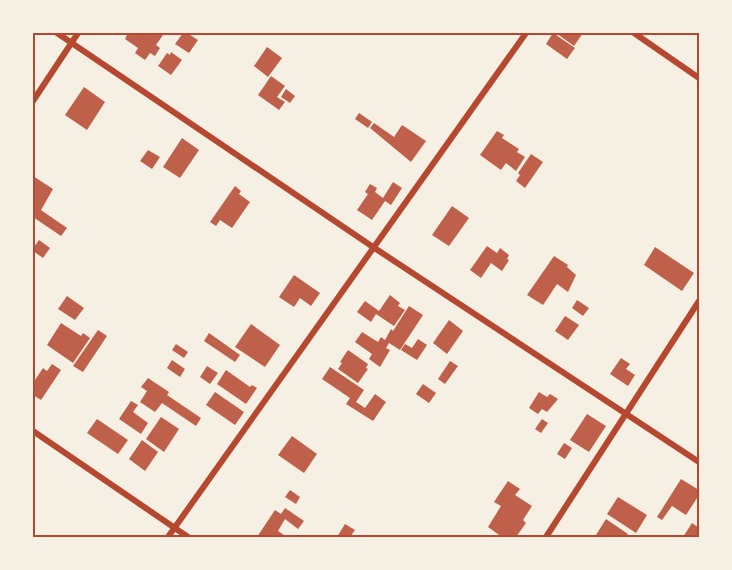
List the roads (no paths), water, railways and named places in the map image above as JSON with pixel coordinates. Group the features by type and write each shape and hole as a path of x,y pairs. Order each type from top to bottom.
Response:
{"street":[{"path":"57,33 373,247 699,462"},
{"path":"33,101 78,33"},
{"path":"168,537 526,33"},
{"path":"634,33 699,78"},
{"path":"546,537 699,301"},
{"path":"33,431 188,537"}]}
